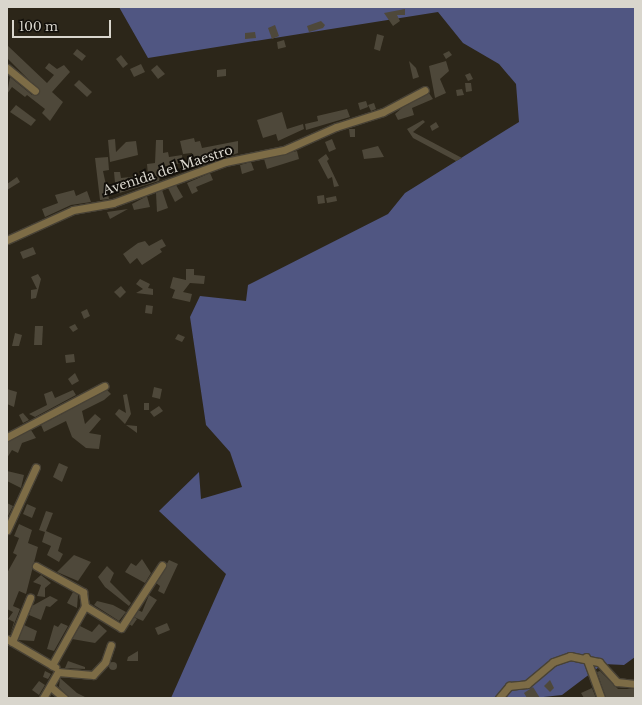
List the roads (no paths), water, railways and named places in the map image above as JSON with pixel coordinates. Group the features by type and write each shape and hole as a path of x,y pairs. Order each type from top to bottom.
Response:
{"street":[{"path":"7,68 35,91"},
{"name":"Avenida del Maestro","path":"7,240 73,210 113,202 225,162 284,150 336,127 383,112 425,90"},
{"path":"8,435 104,386"},
{"path":"7,530 36,467"},
{"path":"85,606 121,628 162,565"},
{"path":"36,566 77,587 83,592 85,606 52,665"},
{"path":"30,598 9,641 52,665 58,672 93,676 105,662 111,645"},
{"path":"586,657 601,698"},
{"path":"499,698 509,686 527,684 561,658 586,657 603,665 617,682 635,684"},
{"path":"43,698 52,688 58,672"},
{"path":"52,688 64,698"}]}
